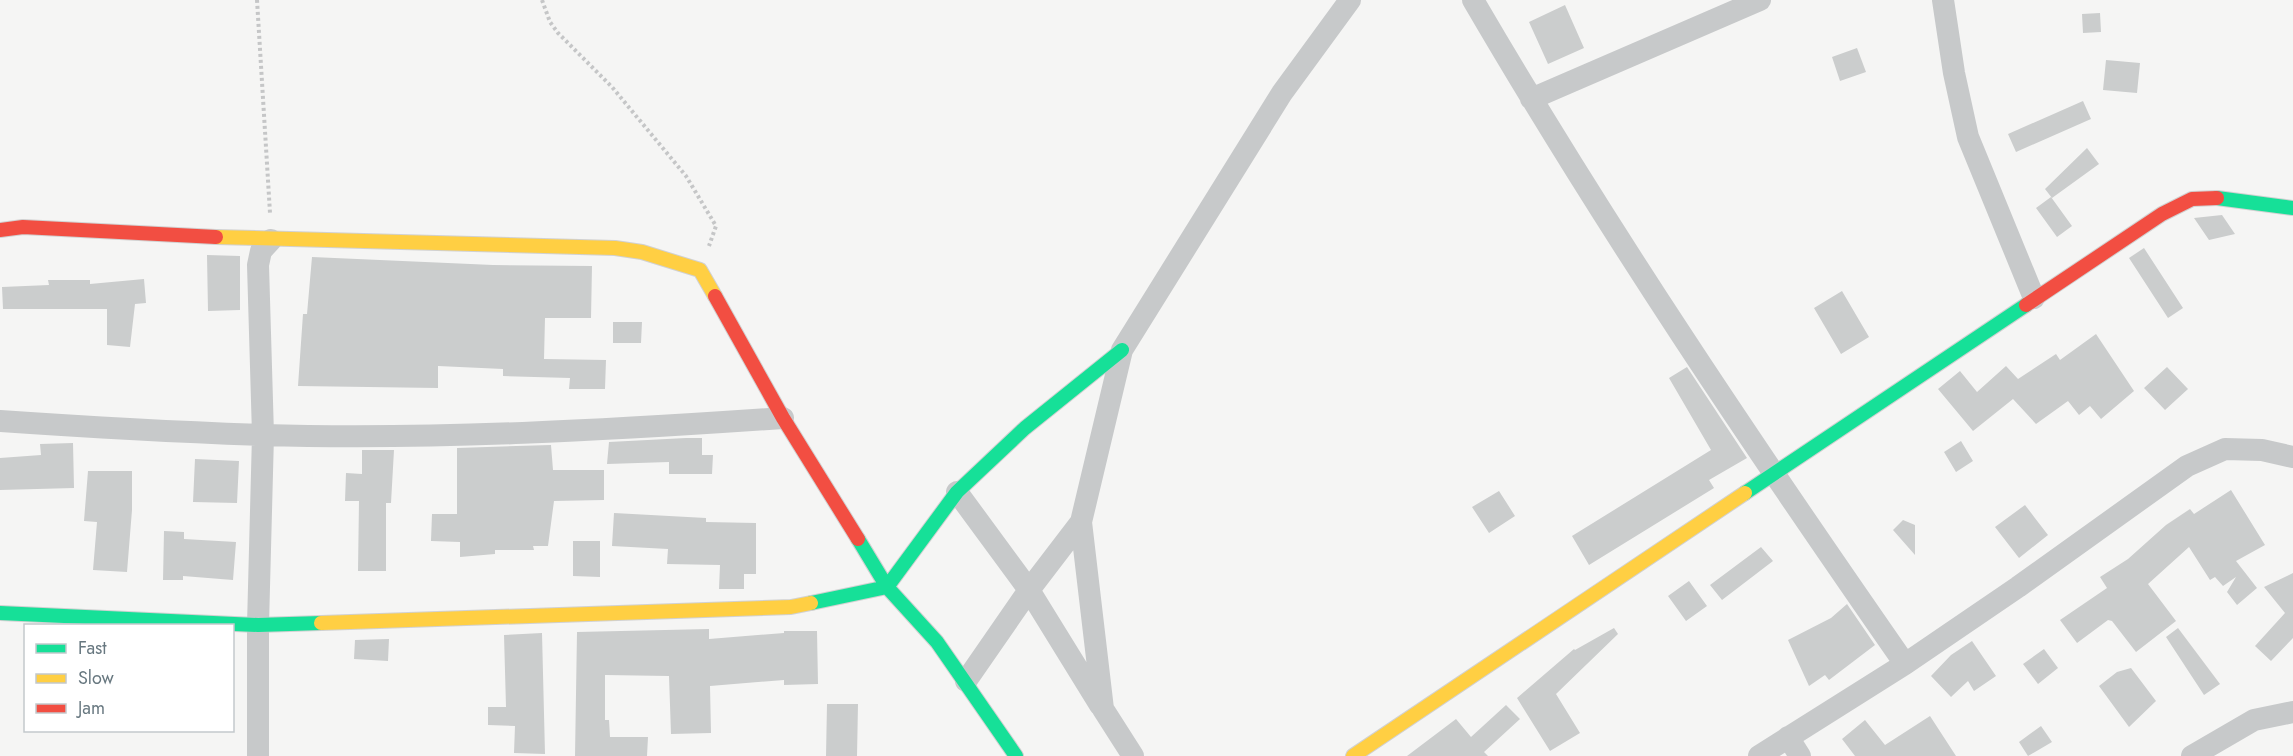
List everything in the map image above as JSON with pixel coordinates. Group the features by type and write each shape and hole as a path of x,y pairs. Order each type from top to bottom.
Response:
{"street":[{"path":"1103,709 1081,522 1122,350 1282,93 1350,0"},
{"path":"1473,0 1531,99 1773,475 1905,664"},
{"path":"1531,99 1760,0"},
{"path":"1943,0 1953,73 1968,137 2034,298"},
{"path":"1353,756 2162,214 2192,199 2227,198 2293,208"},
{"path":"0,230 23,227 271,240 286,237 378,243 615,248 642,252 700,270 783,418 887,587 937,642 966,681 1010,754"},
{"path":"258,756 258,625 263,435 258,265 261,251 271,240"},
{"path":"0,613 258,625 791,607 887,587 957,492 1025,428 1122,350"},
{"path":"0,422 263,435 523,433 783,418"},
{"path":"1759,756 1905,664 2018,587 2187,466 2225,449 2262,450 2293,458"},
{"path":"957,492 1029,590 1133,756"},
{"path":"966,681 1029,590 1081,522"},
{"path":"2192,756 2254,720 2293,712"},
{"path":"1788,737 1800,756"}],"path":[{"path":"257,0 271,240"},
{"path":"542,0 550,22 558,33 612,87 686,176 716,226 700,270"}],"building":[{"path":"1565,5 1584,48 1548,64 1529,22"},
{"path":"2100,13 2101,32 2083,33 2082,14"},
{"path":"1857,48 1866,72 1840,81 1832,57"},
{"path":"2106,60 2140,63 2137,93 2103,90"},
{"path":"2083,101 2091,119 2016,152 2008,134"},
{"path":"2087,148 2099,164 2052,198 2045,189"},
{"path":"2051,197 2072,226 2057,237 2036,208"},
{"path":"2222,215 2235,234 2209,240 2194,218"},
{"path":"2144,248 2183,308 2168,318 2129,258"},
{"path":"207,255 240,256 240,310 208,311"},
{"path":"312,257 493,265 592,266 591,318 545,318 544,359 606,360 605,389 569,389 570,378 503,376 503,369 438,366 438,388 298,386 303,314 307,314"},
{"path":"144,279 146,303 135,304 130,347 107,345 107,309 3,309 2,287 49,285 48,280 90,280 90,284"},
{"path":"1842,291 1869,337 1841,354 1814,308"},
{"path":"613,322 642,322 641,343 613,343"},
{"path":"2096,334 2134,391 2101,419 2090,406 2079,415 2068,401 2036,424 2013,399 1973,431 1938,389 1960,371 1977,392 2006,366 2018,379 2056,354 2060,360"},
{"path":"1687,367 1747,458 1709,480 1714,488 1589,565 1572,536 1711,450 1669,378"},
{"path":"2167,367 2188,389 2165,410 2144,388"},
{"path":"702,438 702,455 713,455 712,474 669,474 669,462 607,464 609,442"},
{"path":"1961,441 1973,461 1956,472 1944,452"},
{"path":"73,443 74,488 0,490 0,458 41,455 40,444"},
{"path":"551,445 553,470 604,470 604,500 554,501 548,546 533,546 534,550 495,550 495,554 460,557 460,542 431,541 432,514 457,514 457,448"},
{"path":"362,450 394,450 391,503 386,503 386,571 358,571 359,501 345,501 346,473 362,474"},
{"path":"195,459 239,461 237,503 193,502"},
{"path":"88,471 132,471 132,510 127,572 93,570 97,522 84,521"},
{"path":"2231,490 2265,545 2236,561 2257,588 2237,605 2227,592 2236,577 2223,586 2215,577 2210,580 2189,547 2148,584 2176,621 2136,652 2112,621 2108,620 2077,643 2060,620 2107,588 2100,577 2128,559 2166,525 2190,509 2194,514"},
{"path":"1499,491 1515,516 1489,533 1472,507"},
{"path":"2025,505 2048,535 2019,558 1995,527"},
{"path":"614,513 706,518 706,522 756,523 756,574 744,574 744,589 719,589 720,565 667,564 668,549 612,546"},
{"path":"1903,520 1915,525 1915,555 1893,530"},
{"path":"164,531 184,532 184,539 236,542 233,580 183,576 183,580 163,580"},
{"path":"573,541 600,541 600,577 573,576"},
{"path":"1761,547 1773,561 1722,600 1710,585"},
{"path":"2293,573 2293,638 2271,661 2255,646 2285,613 2264,587"},
{"path":"1689,581 1707,606 1686,621 1668,596"},
{"path":"1847,604 1875,645 1829,680 1825,675 1809,686 1788,640 1831,618"},
{"path":"1614,628 1618,634 1556,694 1580,733 1550,751 1517,698 1574,649"},
{"path":"2178,628 2220,684 2204,695 2166,637"},
{"path":"709,629 709,639 784,633 784,631 817,631 818,684 784,685 784,680 710,686 711,733 671,734 669,676 605,675 605,720 609,720 610,737 648,737 647,756 575,756 577,632"},
{"path":"542,633 545,754 514,753 515,726 488,725 488,707 506,707 504,635"},
{"path":"389,639 388,661 354,659 355,640"},
{"path":"1972,641 1996,676 1974,691 1968,681 1951,697 1931,676 1951,655"},
{"path":"2044,649 2058,668 2038,684 2023,664"},
{"path":"2131,668 2156,701 2129,727 2099,686 2117,672"},
{"path":"827,704 858,704 857,756 826,756"},
{"path":"1506,705 1520,719 1484,752 1488,756 1407,756 1456,719 1471,737"},
{"path":"1930,716 1956,756 1855,756 1842,739 1865,720 1885,745"},
{"path":"2041,726 2052,742 2028,756 2019,742"}],"traffic: fast":[{"path":"2217,198 2293,208"},
{"path":"1745,493 2026,305"},
{"path":"811,603 887,587 957,492 1025,428 1122,350"},
{"path":"858,539 887,587 937,642 1016,756"},
{"path":"0,613 258,625 321,623"}],"traffic: slow":[{"path":"216,237 615,248 642,252 700,270 715,296"},
{"path":"1353,756 1745,493"},
{"path":"321,623 791,607 811,603"}],"traffic: jam":[{"path":"2026,305 2162,214 2192,199 2217,198"},
{"path":"0,230 23,227 216,237"},
{"path":"715,296 783,418 858,539"}]}
